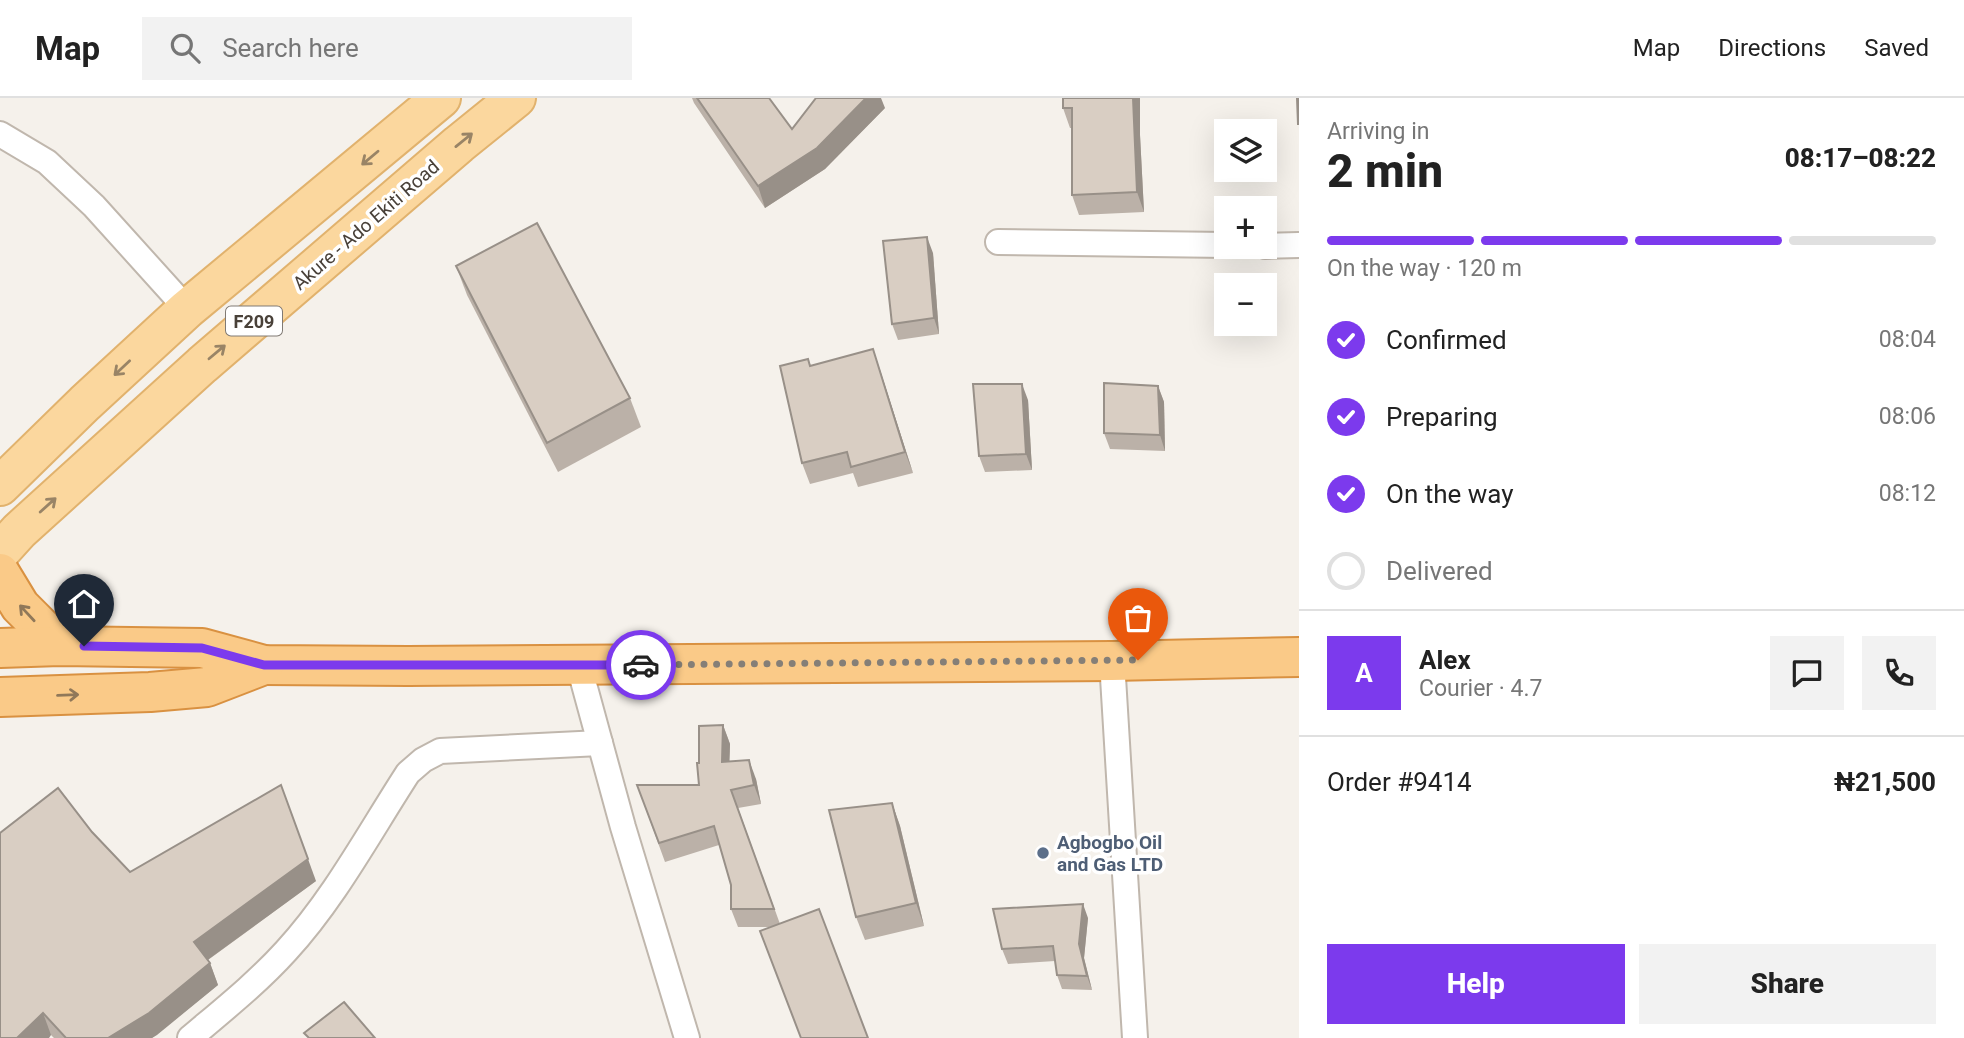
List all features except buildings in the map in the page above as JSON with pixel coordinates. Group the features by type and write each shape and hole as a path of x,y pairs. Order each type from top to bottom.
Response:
{"highway":[{"path":"0,573 20,606 60,646"},
{"path":"0,648 202,648 264,665 579,666 1299,657"},
{"path":"0,697 150,692 207,687 264,665"}],"main road":[{"name":"F209","path":"0,486 187,309 441,98"},
{"name":"Akure - Ado Ekiti Road","path":"0,552 19,531 202,365 516,98"}],"street":[{"path":"0,135 47,162 94,206 187,309"},
{"path":"998,242 1214,245"},
{"path":"1277,246 1299,245"},
{"path":"1112,661 1135,1038"},
{"path":"579,666 687,1038"},
{"path":"190,1038 239,997 286,951 326,902 408,773 423,760 440,751 600,743"}],"way so far":[{"path":"641,665 1138,660"}],"place":[{"name":"Agbogbo Oil and Gas LTD","path":"1043,853"}],"route":[{"path":"84,646 202,648 264,665 641,665"}]}
